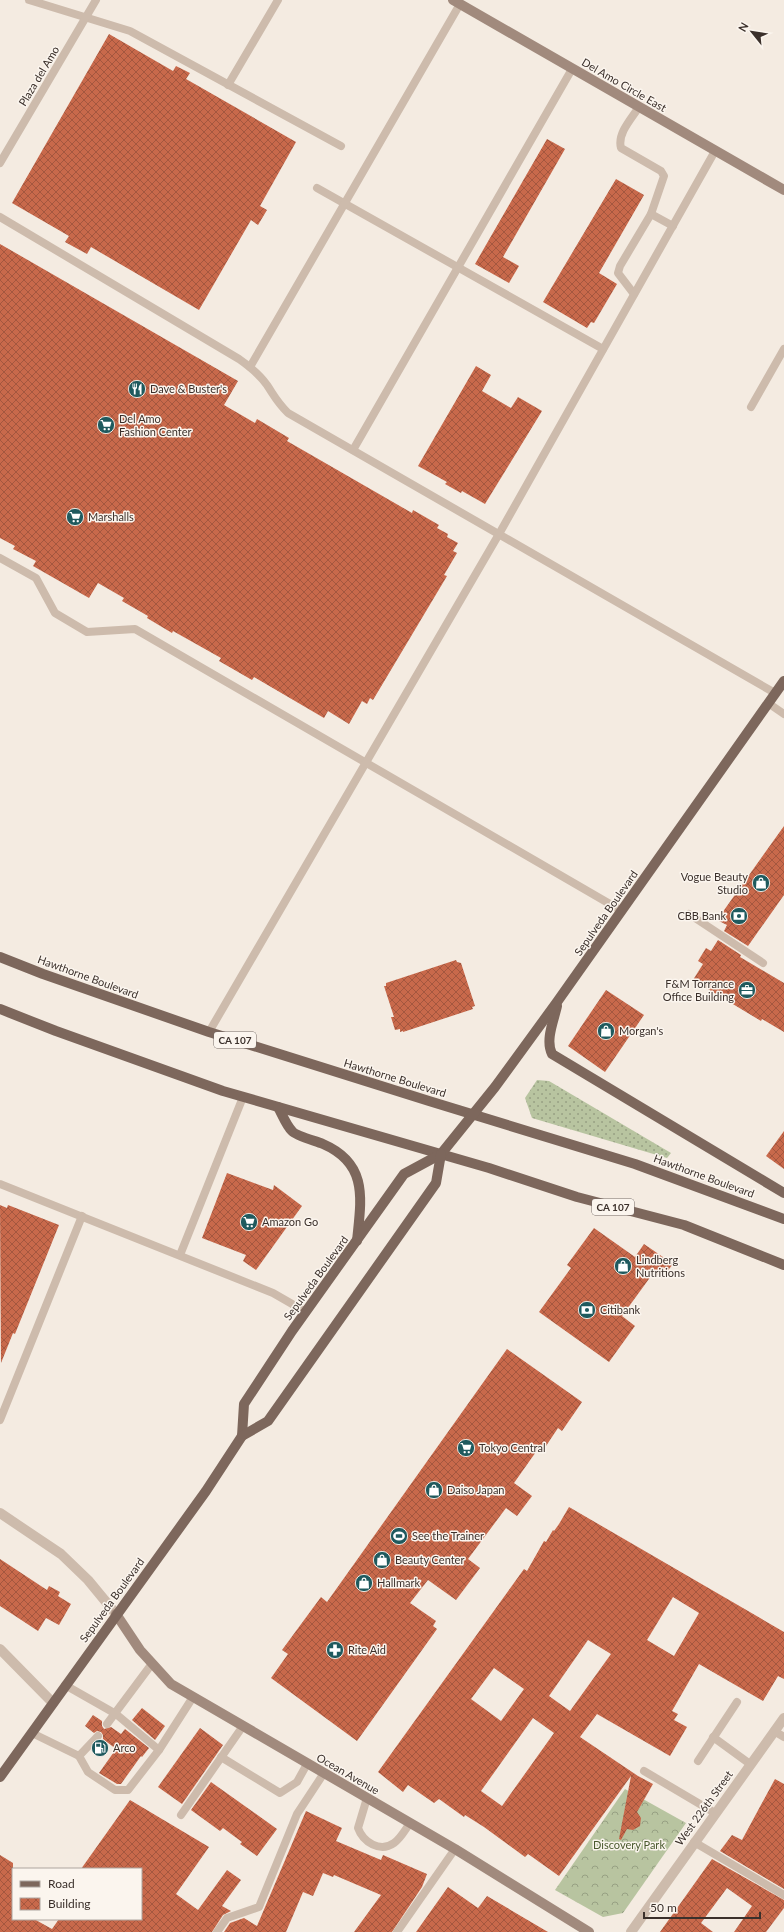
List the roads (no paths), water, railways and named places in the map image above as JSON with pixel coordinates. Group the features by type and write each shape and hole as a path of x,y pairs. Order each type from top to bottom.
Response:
{"main road":[{"name":"Sepulveda Boulevard","path":"242,1436 244,1404 306,1312 404,1174 441,1154 495,1087 622,911 784,681"},
{"name":"Hawthorne Boulevard","path":"0,957 50,977 209,1032 635,1164 784,1219"},
{"path":"557,1002 549,1049 552,1054 784,1194"},
{"name":"CA 107","path":"0,1009 56,1031 243,1097 441,1154 577,1197 684,1225 784,1265"},
{"path":"278,1107 292,1132 335,1149 355,1171 360,1186 361,1202 357,1242"},
{"name":"Sepulveda Boulevard","path":"0,1777 206,1490 242,1436 268,1421 436,1183 441,1154"}],"street":[{"name":"Del Amo Circle East","path":"456,2 784,190"},
{"path":"0,1513 61,1554 88,1580 116,1614"},
{"name":"Ocean Avenue","path":"116,1614 151,1665 171,1684 455,1849 589,1932"},
{"path":"0,1648 53,1703"},
{"name":"West 226th Street","path":"630,1932 784,1718"}],"lane":[{"path":"29,0 130,30 341,146"},
{"name":"Plaza del Amo","path":"0,162 96,0"},
{"path":"228,85 278,0"},
{"path":"250,367 344,204 456,2"},
{"path":"353,450 572,69"},
{"path":"634,294 618,273 620,266 651,214 664,176 661,171 621,148 621,136 639,107"},
{"path":"209,1032 499,534 715,151"},
{"path":"316,188 603,349"},
{"path":"651,214 673,226"},
{"path":"0,217 230,353 250,367 267,385 276,401 288,413 775,693"},
{"path":"751,407 784,349"},
{"path":"0,558 36,578 55,613 87,632 135,629 366,761 622,911"},
{"path":"768,703 784,714"},
{"path":"689,914 763,963"},
{"path":"180,1255 243,1097"},
{"path":"0,1184 273,1293 306,1312"},
{"path":"0,1420 82,1216"},
{"path":"107,1724 116,1714 151,1665"},
{"path":"65,1685 116,1714 159,1750"},
{"path":"32,1733 79,1756 88,1772 115,1790 128,1790 159,1750 193,1697"},
{"path":"698,1762 737,1702"},
{"path":"181,1815 243,1726"},
{"path":"774,1731 784,1737"},
{"path":"79,1756 98,1736"},
{"path":"713,1737 750,1764"},
{"path":"221,1758 280,1793 297,1782 307,1764"},
{"path":"644,1771 715,1813"},
{"path":"217,1932 227,1918 259,1907 297,1814 324,1774"},
{"path":"367,1798 358,1828 367,1842 379,1847 392,1844 404,1833 410,1823"},
{"path":"694,1842 784,1895"},
{"path":"397,1932 455,1849"}],"place":[{"name":"Dave & Buster's","path":"137,389"},
{"name":"Del Amo Fashion Center","path":"106,425"},
{"name":"Marshalls","path":"75,517"},
{"name":"Vogue Beauty Studio","path":"761,883"},
{"name":"CBB Bank","path":"739,916"},
{"name":"F&M Torrance Office Building","path":"747,990"},
{"name":"Morgan's","path":"606,1031"},
{"name":"Amazon Go","path":"249,1222"},
{"name":"Lindberg Nutritions","path":"623,1266"},
{"name":"Citibank","path":"587,1310"},
{"name":"Tokyo Central","path":"466,1448"},
{"name":"Daiso Japan","path":"434,1490"},
{"name":"See the Trainer","path":"399,1536"},
{"name":"Beauty Center","path":"382,1560"},
{"name":"Hallmark","path":"364,1583"},
{"name":"Rite Aid","path":"335,1650"},
{"name":"Arco","path":"100,1748"}],"park label":[{"name":"Discovery Park","path":"629,1845"}]}
